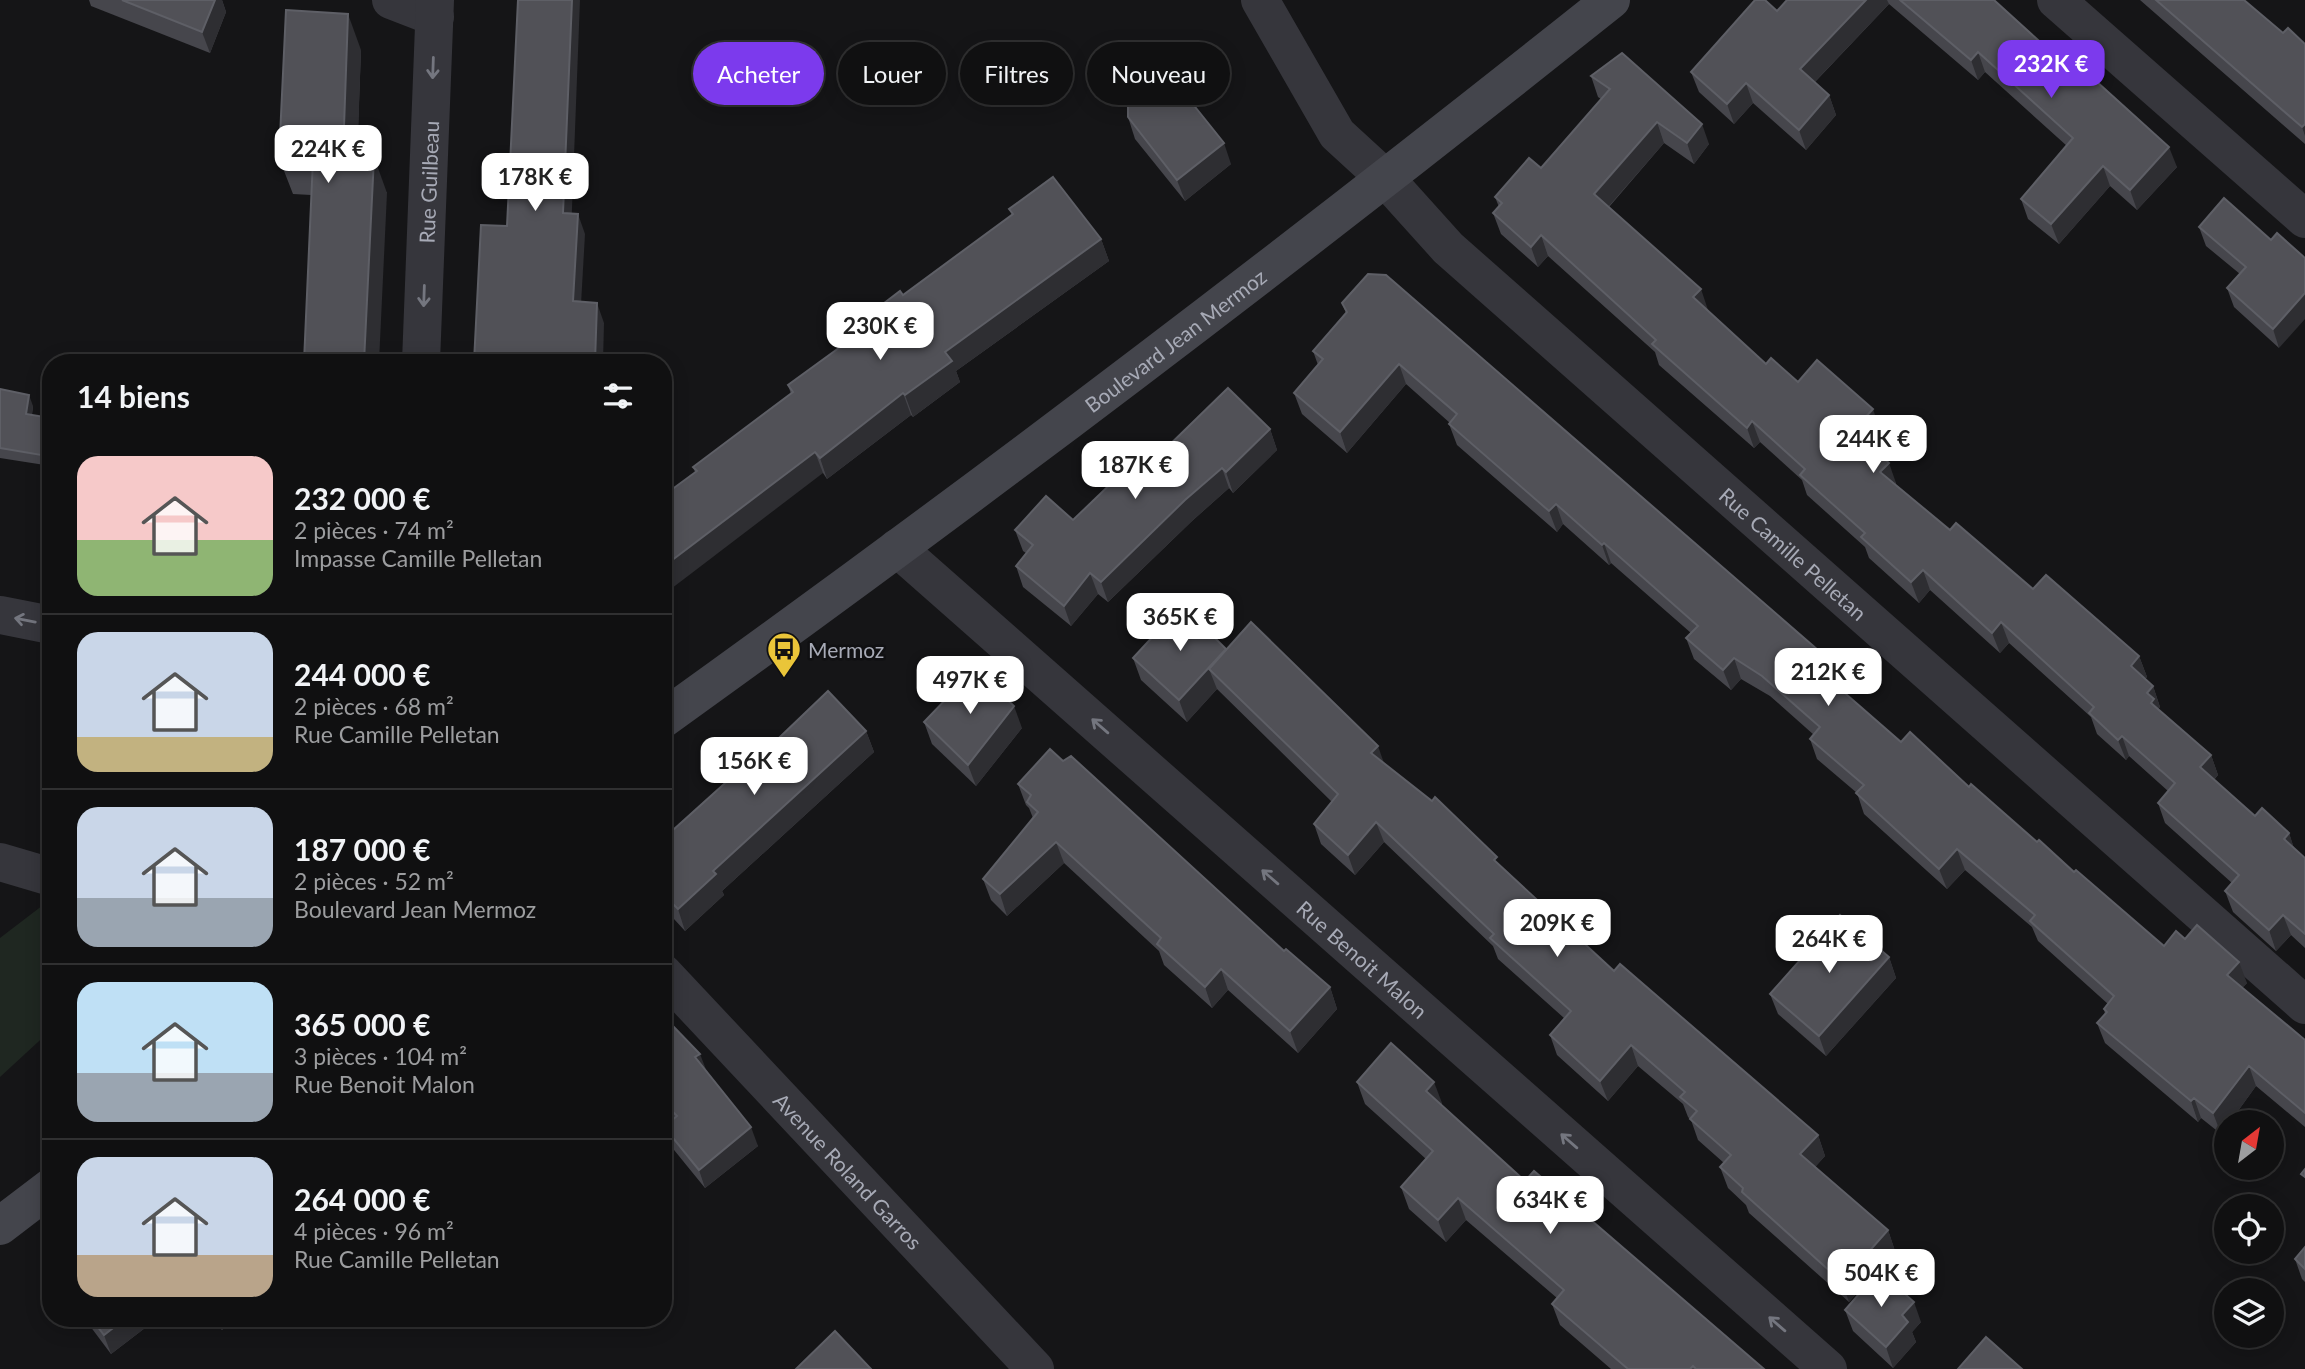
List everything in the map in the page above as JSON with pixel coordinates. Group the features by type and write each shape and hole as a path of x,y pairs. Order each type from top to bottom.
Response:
{"street":[{"path":"391,0 435,8"},
{"name":"Rue Camille Pelletan","path":"1260,0 1337,134 1385,178 1448,248 2305,1005"},
{"name":"Boulevard Jean Mermoz","path":"672,712 935,523 1385,178 1611,0"},
{"path":"2056,0 2305,219"},
{"name":"Rue Guilbeau","path":"421,354 435,8"},
{"name":"Rue Benoit Malon","path":"897,548 1828,1369"},
{"path":"0,615 42,623"},
{"path":"0,862 42,874"},
{"name":"Avenue Roland Garros","path":"672,983 1035,1369"},
{"path":"0,1226 42,1193"}],"shaded area":[{"path":"42,906 42,1038 0,1077 0,938"}],"building":[{"path":"122,0 215,0 202,32"},
{"path":"518,0 572,0 563,213 578,214 573,301 597,303 595,354 474,354 481,225 507,226"},
{"path":"1755,0 1765,0 1777,11 1787,0 1866,0 1800,69 1829,95 1799,130 1746,83 1727,104 1691,72"},
{"path":"1900,0 1994,0 2049,50 2055,44 2169,147 2130,190 2103,166 2051,224 2021,199 2073,138 1978,52 1971,60"},
{"path":"2156,0 2244,0 2283,33 2288,28 2305,44 2305,124 2302,127"},
{"path":"286,10 348,14 343,155 374,157 364,354 304,354 313,159 279,158"},
{"path":"1622,53 1702,124 1687,143 1657,122 1594,194 1701,289 1693,297 1766,364 1771,358 1798,382 1817,360 1873,409 1853,431 1889,463 1880,472 1950,530 1956,523 2033,589 2046,575 2139,656 2131,666 2153,686 2147,693 2154,699 2151,703 2211,755 2200,767 2255,816 2262,808 2289,833 2284,839 2305,858 2305,934 2283,915 2269,930 2225,891 2239,875 2158,803 2175,783 2122,736 2118,740 2089,713 2094,707 2001,622 1992,633 1923,570 1911,582 1861,537 1865,533 1800,475 1805,469 1752,421 1747,428 1652,344 1656,340 1541,235 1531,247 1493,213 1502,203 1495,197 1529,158 1541,168 1610,89 1591,76"},
{"path":"1128,105 1194,105 1224,143 1177,180 1128,117"},
{"path":"1053,177 1101,239 945,352 952,361 905,395 903,393 820,458 815,452 672,560 672,489 697,471 693,467 793,392 788,385 858,334 853,327 900,291 903,295 1013,214 1009,209"},
{"path":"2224,198 2271,240 2277,233 2305,258 2305,293 2273,329 2227,288 2246,267 2199,227"},
{"path":"1368,274 1386,275 1841,670 1831,681 1901,742 1910,732 1969,787 1971,784 2164,946 2176,931 2185,939 2197,925 2239,962 2227,975 2305,1040 2305,1113 2249,1066 2213,1113 2194,1098 2191,1101 2097,1023 2107,1012 2104,1009 2114,996 2030,921 2035,915 1957,849 1939,869 1856,793 1864,785 1810,739 1820,727 1762,676 1734,658 1723,670 1686,638 1698,626 1556,504 1549,511 1449,424 1457,414 1399,364 1340,432 1294,393 1323,359 1313,351 1347,312 1342,303"},
{"path":"1228,388 1270,429 1226,472 1222,468 1185,500 1101,582 1090,573 1064,606 1016,566 1033,545 1015,530 1046,496 1073,520 1147,449 1156,458"},
{"path":"0,389 29,395 26,414 42,417 42,455 0,448"},
{"path":"1182,605 1226,649 1179,700 1133,658"},
{"path":"1251,622 1378,746 1371,753 1432,801 1435,797 1497,857 1494,860 1614,971 1620,964 1818,1135 1800,1154 1888,1230 1842,1282 1742,1192 1743,1188 1720,1167 1731,1155 1690,1119 1697,1111 1680,1097 1685,1092 1631,1045 1600,1081 1550,1035 1571,1011 1490,938 1494,934 1376,822 1348,855 1314,824 1338,794 1209,669"},
{"path":"975,669 1014,706 968,765 924,722"},
{"path":"828,691 866,731 713,871 716,874 678,909 672,903 672,829 754,757 756,760"},
{"path":"1050,749 1063,761 1071,756 1284,951 1286,949 1330,987 1290,1031 1221,969 1205,987 1157,944 1161,938 1056,842 1000,894 983,879 1038,812 1027,802 1031,795 1018,784"},
{"path":"1840,915 1889,957 1819,1036 1770,994"},
{"path":"672,1025 700,1054 695,1057 751,1127 699,1170 672,1137 672,1120 677,1116 672,1111"},
{"path":"1391,1043 1434,1082 1426,1091 1525,1181 1534,1171 1764,1369 1696,1369 1693,1366 1690,1369 1628,1369 1552,1304 1564,1290 1458,1198 1438,1220 1401,1187 1433,1151 1357,1082"},
{"path":"2305,1247 2305,1269 2295,1259"},
{"path":"1879,1271 1914,1302 1902,1315 1908,1322 1886,1347 1845,1310"},
{"path":"98,1327 114,1327 104,1335"},
{"path":"835,1331 871,1369 796,1369"},
{"path":"1986,1337 2022,1369 1958,1369"}],"place":[{"name":"Mermoz","path":"784,679"}]}
